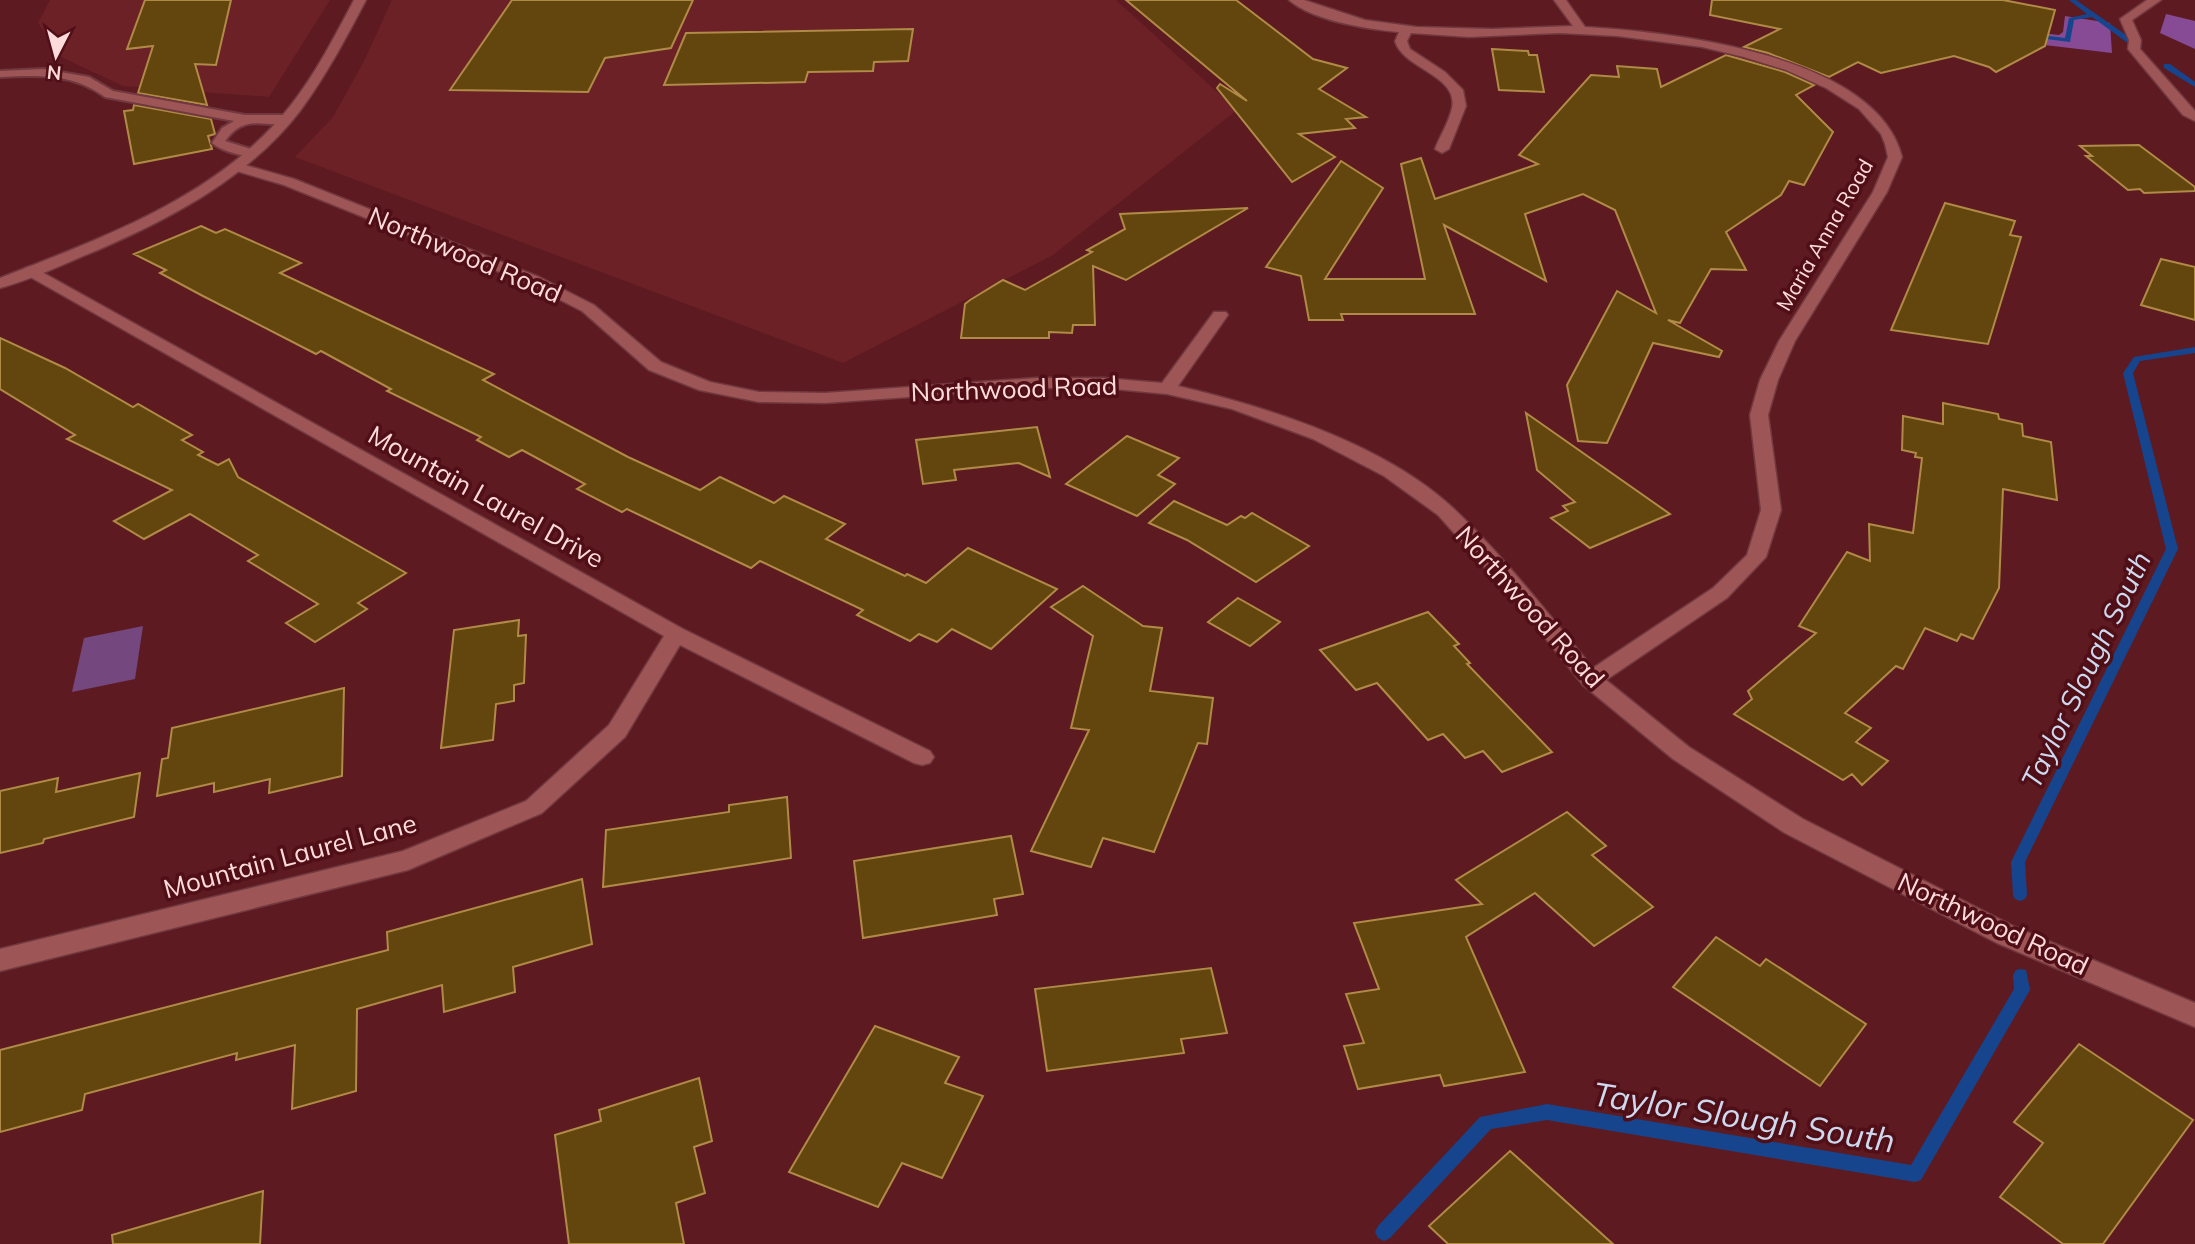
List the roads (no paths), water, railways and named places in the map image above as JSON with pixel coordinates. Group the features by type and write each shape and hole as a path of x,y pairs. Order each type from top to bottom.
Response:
{"street":[{"path":"0,283 114,236 192,196 238,167 287,119 342,34 360,0"},
{"name":"Maria Anna Road","path":"1295,0 1349,19 1406,29 1490,33 1581,29 1639,34 1759,57 1803,72 1841,92 1868,112 1888,133 1895,157 1880,192 1787,341 1769,380 1759,415 1771,510 1756,557 1720,593 1591,680"},
{"path":"1560,0 1581,29"},
{"path":"2155,0 2126,19 2135,44 2188,112 2195,117"},
{"path":"1406,29 1401,41 1404,51 1441,75 1457,90 1459,106 1442,149"},
{"name":"Northwood Road","path":"238,167 289,182 533,280 588,308 655,366 705,386 760,397 825,398 1036,383 1104,383 1167,389 1237,405 1319,435 1391,472 1445,511 1528,603 1591,680 1681,752 1794,826 2006,935 2195,1015"},
{"name":"Mountain Laurel Drive","path":"31,271 676,634 922,757"},
{"path":"1167,389 1220,315"},
{"name":"Mountain Laurel Lane","path":"0,960 408,860 534,807 617,731 676,634"}],"lane":[{"path":"0,74 39,72 77,76 97,84 109,94 245,119 287,119"},
{"path":"245,119 226,131 218,143 242,151 255,152"}],"waterway":[{"path":"2072,0 2093,15"},
{"path":"2033,36 2068,41 2071,19 2093,15"},
{"path":"2093,15 2139,47"},
{"path":"2167,66 2195,85"},
{"name":"Taylor Slough South","path":"2020,895 2018,862 2172,549 2128,373 2137,359 2195,350"},
{"name":"Taylor Slough South","path":"1384,1232 1486,1122 1547,1112 1915,1174 2022,990 2021,975"}]}
